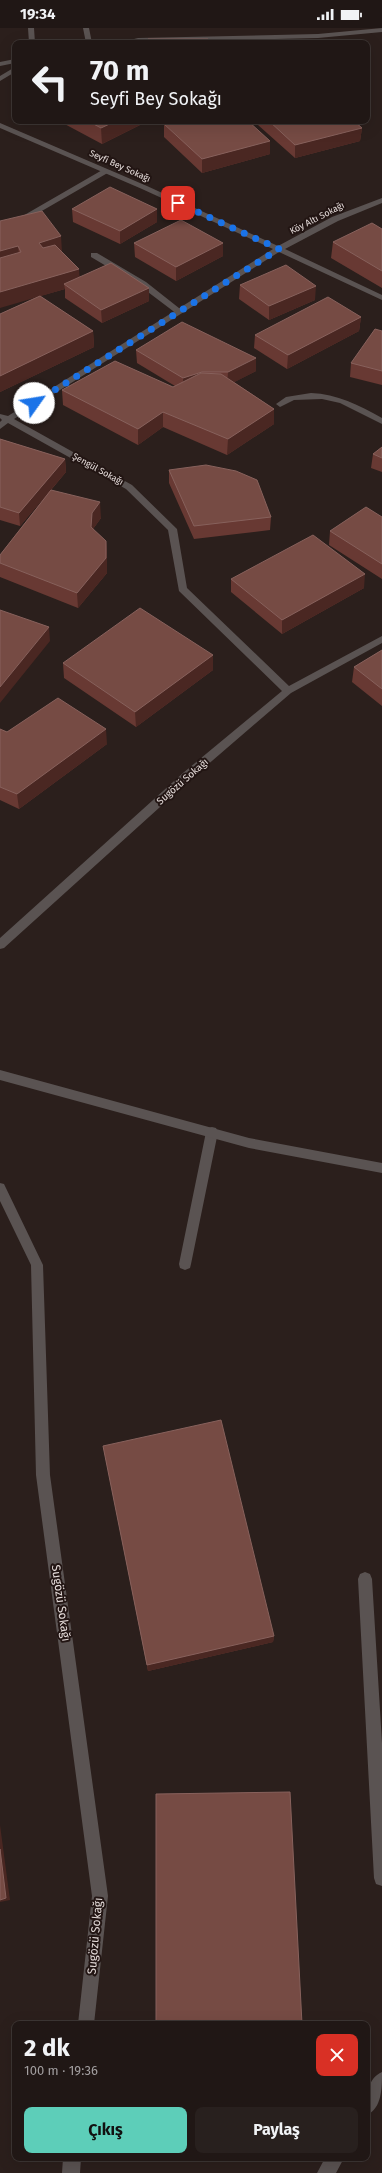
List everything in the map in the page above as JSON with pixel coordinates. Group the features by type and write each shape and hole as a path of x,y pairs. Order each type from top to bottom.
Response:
{"street":[{"path":"31,28 32,40"},
{"path":"86,28 88,40"},
{"path":"138,40 318,36 382,30"},
{"path":"0,64 12,62"},
{"path":"0,79 12,71"},
{"name":"Seyfi Bey Sokağı","path":"0,125 107,171 279,249 382,298"},
{"path":"17,221 107,171"},
{"name":"Köy Altı Sokağı","path":"0,426 4,417 180,312 279,249 335,219 382,200"},
{"path":"94,255 143,284 180,312"},
{"path":"280,404 289,399 305,396 332,398 355,406 382,421"},
{"name":"Şengül Sokağı","path":"4,417 130,487 172,529 182,588 288,691"},
{"name":"Sugözü Sokağı","path":"0,945 187,776 288,691 382,639"},
{"path":"0,1075 249,1143 382,1168"},
{"path":"185,1264 212,1132"},
{"name":"Sugözü Sokağı","path":"0,1188 37,1265 43,1475 100,1896 86,2021"},
{"path":"365,1579 382,1878"},
{"path":"370,2101 382,2081"},
{"path":"71,2173 72,2161"},
{"path":"326,2173 334,2161"}],"building":[{"path":"148,39 208,39 208,40"},
{"path":"94,124 110,124 101,128"},
{"path":"164,124 251,124 270,141 202,159"},
{"path":"272,124 357,124 362,128 295,145"},
{"path":"110,187 157,209 120,231 72,209"},
{"path":"42,211 61,236 39,243 43,248 55,245 79,269 0,292 0,258 21,252 18,246 0,251 0,221"},
{"path":"181,220 223,243 176,267 134,243"},
{"path":"372,223 382,229 382,271 333,242"},
{"path":"111,263 149,288 101,310 64,284"},
{"path":"286,265 316,286 269,306 240,285"},
{"path":"40,296 93,331 0,376 0,314"},
{"path":"328,297 361,317 288,355 255,335"},
{"path":"182,322 256,358 228,372 202,372 183,378 136,350"},
{"path":"375,329 382,331 382,371 351,363"},
{"path":"115,361 173,387 201,373 221,374 274,409 228,439 163,412 138,429 62,390"},
{"path":"0,439 65,459 19,513 0,507"},
{"path":"382,447 382,458 373,454"},
{"path":"206,465 236,471 257,480 271,517 194,526 169,470"},
{"path":"51,490 100,502 92,513 91,527 106,541 106,558 77,593 0,563 0,555"},
{"path":"366,507 382,517 382,564 330,531"},
{"path":"313,535 365,574 282,620 231,579"},
{"path":"140,608 213,655 135,712 63,663"},
{"path":"0,610 49,627 0,687"},
{"path":"382,650 382,689 354,667"},
{"path":"58,698 106,729 17,794 0,787 0,729 7,732"},
{"path":"221,1420 274,1636 147,1665 103,1446"},
{"path":"290,1792 302,2021 156,2021 156,1794"},
{"path":"0,1849 6,1898 0,1900"}],"route":[{"path":"34,403 279,249 178,203"}]}
